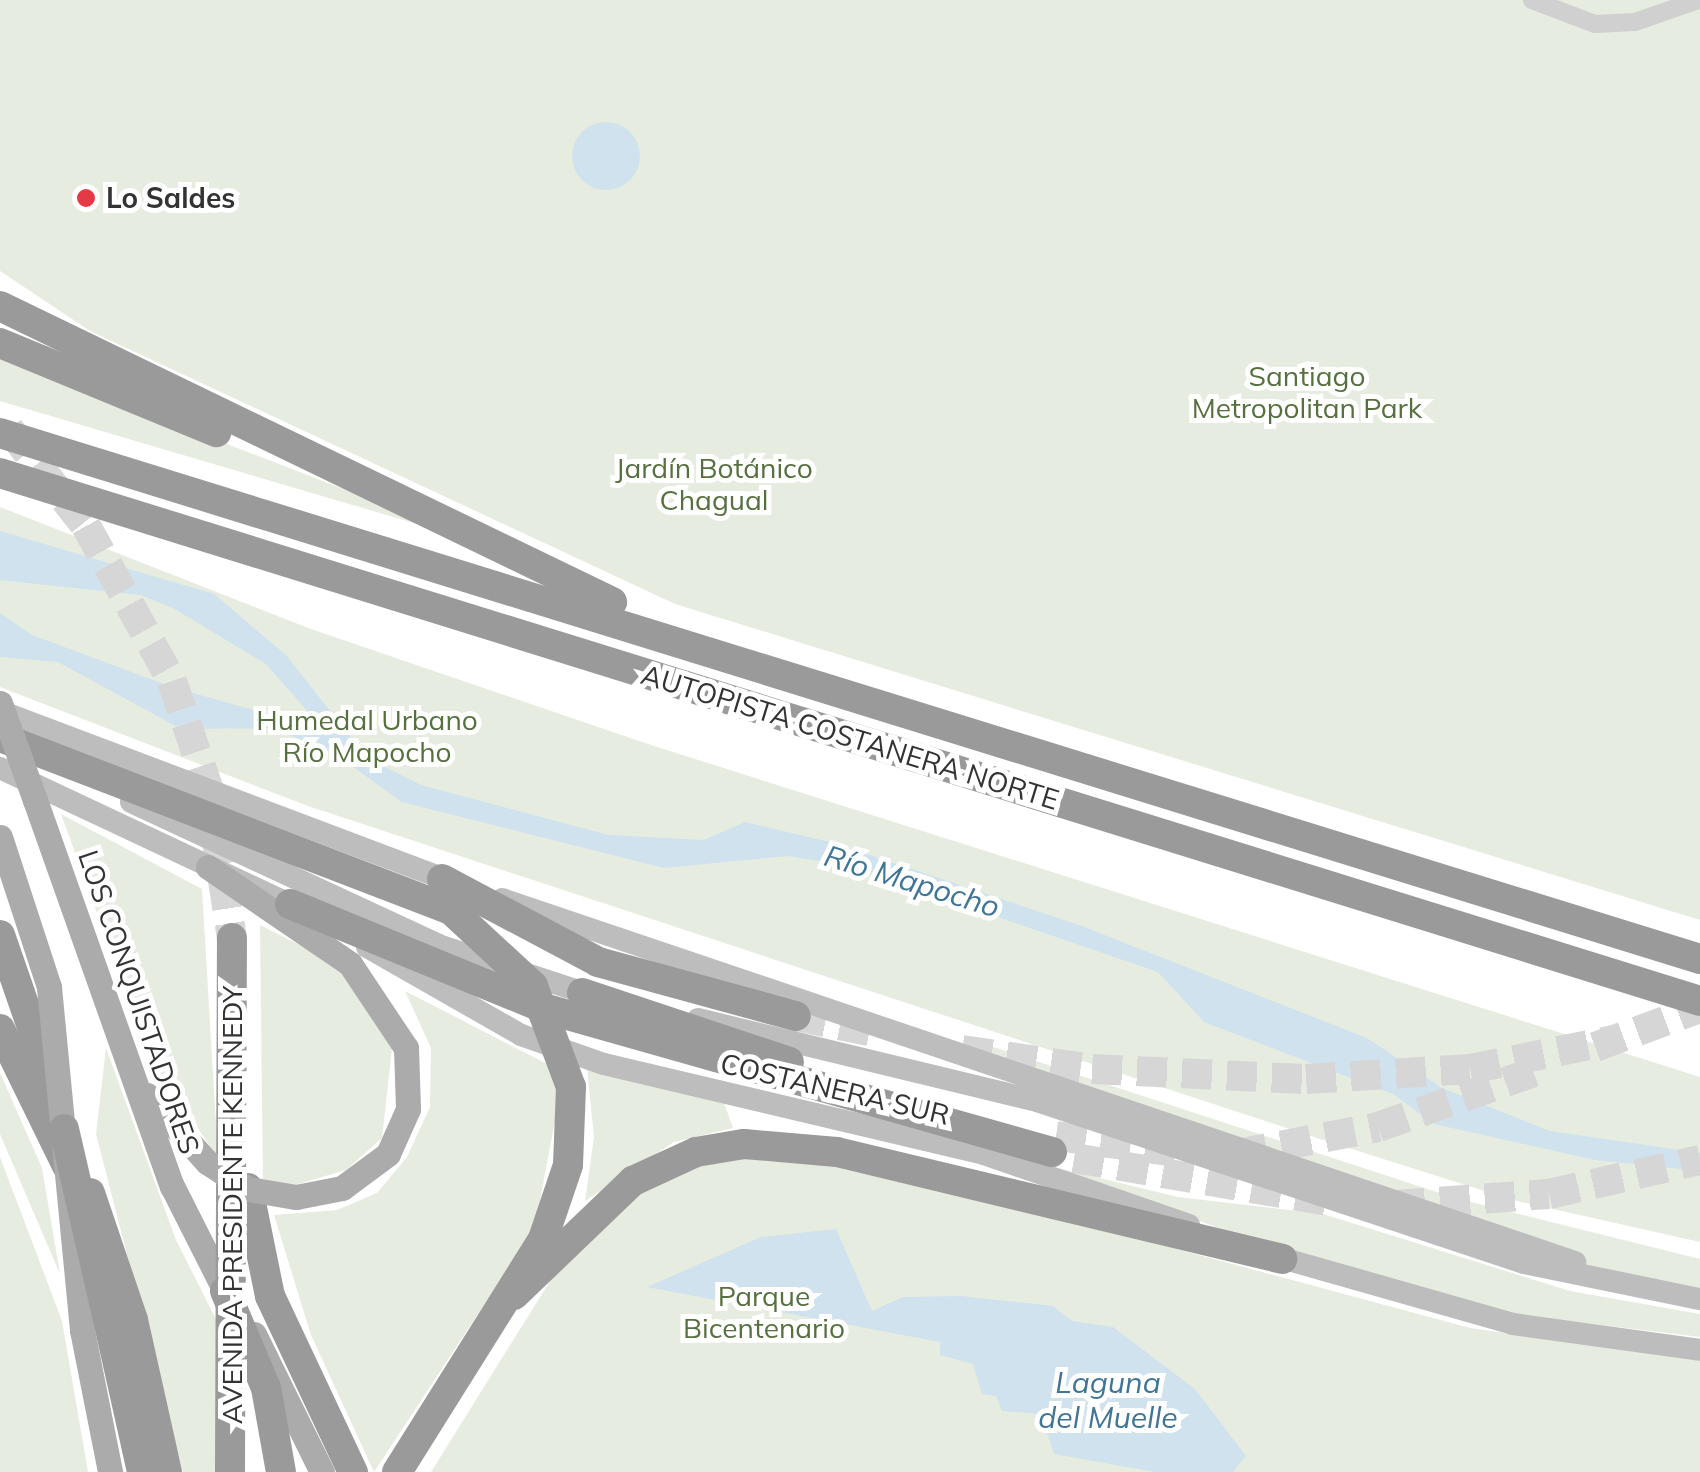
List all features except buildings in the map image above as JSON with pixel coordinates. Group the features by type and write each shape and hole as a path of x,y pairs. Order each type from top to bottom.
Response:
{"highway":[{"path":"0,306 709,649"},
{"path":"0,343 84,384 338,472"},
{"name":"AUTOPISTA COSTANERA NORTE","path":"0,433 709,649 1700,959"},
{"name":"AUTOPISTA COSTANERA NORTE","path":"0,473 1700,1001"},
{"path":"0,714 100,768 451,910 534,986 571,1088 562,1190 514,1295 397,1472"},
{"path":"0,740 100,768"},
{"path":"442,879 598,962 796,1016"},
{"path":"290,904 543,1008 1054,1144 582,993"},
{"path":"0,935 116,1268 167,1472"},
{"name":"AVENIDA PRESIDENTE KENNEDY","path":"230,1472 236,1050 232,938"},
{"path":"0,1029 116,1268"},
{"path":"236,1050 266,1280 341,1468"},
{"path":"64,1129 95,1327 142,1472"},
{"path":"514,1295 624,1188 696,1152 744,1144 838,1152 1282,1259"},
{"path":"226,1292 266,1388 281,1472"}],"main road":[{"name":"LOS CONQUISTADORES","path":"0,703 191,1228 226,1292 341,1468"},
{"name":"COSTANERA SUR","path":"0,714 442,879 1659,1291"},
{"name":"COSTANERA SUR","path":"0,740 394,926 582,993 1040,1102 1506,1258 1700,1298"},
{"name":"COSTANERA SUR","path":"0,768 290,904 536,1040 650,1077 984,1154 1282,1259 1499,1321 1700,1350"},
{"path":"0,837 48,987 64,1129"},
{"path":"127,1060 207,1162 248,1189 296,1197 342,1188 388,1154 408,1109 406,1048 350,964 208,867"},
{"path":"95,1327 110,1472"}],"street":[{"path":"1532,0 1596,24 1635,22 1698,0"}],"green space":[{"name":"Santiago Metropolitan Park","path":"0,0 1700,0 1700,920 675,604 90,331 0,271"},
{"path":"0,356 346,490 424,526 0,401"},
{"name":"Humedal Urbano Río Mapocho","path":"0,507 311,629 651,745 1700,1077 1700,1242 1513,1200 1317,1138 308,806 0,687"},
{"path":"61,814 202,889 218,1158 150,1058"},
{"path":"260,925 328,959 368,997 392,1048 382,1138 346,1170 295,1185 263,1183"},
{"path":"405,991 553,1067 560,1094 535,1227 374,1472 311,1335 274,1215 337,1210 377,1193 407,1157 430,1107 431,1048"},
{"path":"978,1042 1455,1198 1700,1259 1700,1293 1591,1273 990,1066"},
{"path":"106,1048 176,1240 221,1329 223,1472 183,1472 96,1134"},
{"path":"587,1067 723,1100 733,1128 674,1142 585,1201 594,1137"},
{"path":"0,1073 42,1168 60,1274 0,1134"},
{"name":"Parque Bicentenario","path":"734,1153 891,1172 1470,1328 1700,1360 1700,1472 431,1472 562,1262 660,1175"},
{"path":"0,1157 62,1321 88,1472 0,1472"},
{"path":"1058,1168 1178,1197 1323,1214 1570,1291 1700,1314 1700,1337 1503,1313 1283,1252"}],"water":[{"path":"606,122 630,132 640,156 630,180 606,190 582,180 572,156 582,132"},
{"name":"Río Mapocho","path":"0,531 214,594 286,655 367,758 421,785 609,835 704,840 745,822 834,843 1079,925 1367,1038 1442,1088 1550,1131 1700,1153 1700,1171 1595,1160 1434,1124 1393,1094 1204,1022 1158,972 846,865 787,856 664,868 402,802 328,749 269,728 181,729 58,662 0,657 0,613 32,635 172,687 324,730 266,664 173,608 140,595 0,580"},
{"name":"Laguna del Muelle","path":"836,1229 872,1311 903,1297 961,1296 1053,1306 1072,1321 1113,1327 1195,1389 1246,1456 1233,1472 1155,1472 1054,1454 1041,1414 1002,1411 996,1396 982,1394 973,1364 940,1355 940,1342 647,1287 761,1237"}],"tunnel":[{"path":"9,429 86,526 172,681 209,790 232,938"},
{"path":"1595,1047 1700,1008"},
{"path":"796,1016 883,1034"},
{"path":"962,1050 1092,1069 1306,1079 1470,1069 1614,1040"},
{"path":"1237,1154 1378,1127 1534,1072"},
{"path":"1056,1136 1191,1154"},
{"path":"1074,1158 1339,1203"},
{"path":"1395,1205 1549,1194 1700,1160"}],"place":[{"name":"Lo Saldes","path":"86,198"}],"park label":[{"name":"Jardín Botánico Chagual","path":"714,484"}]}
